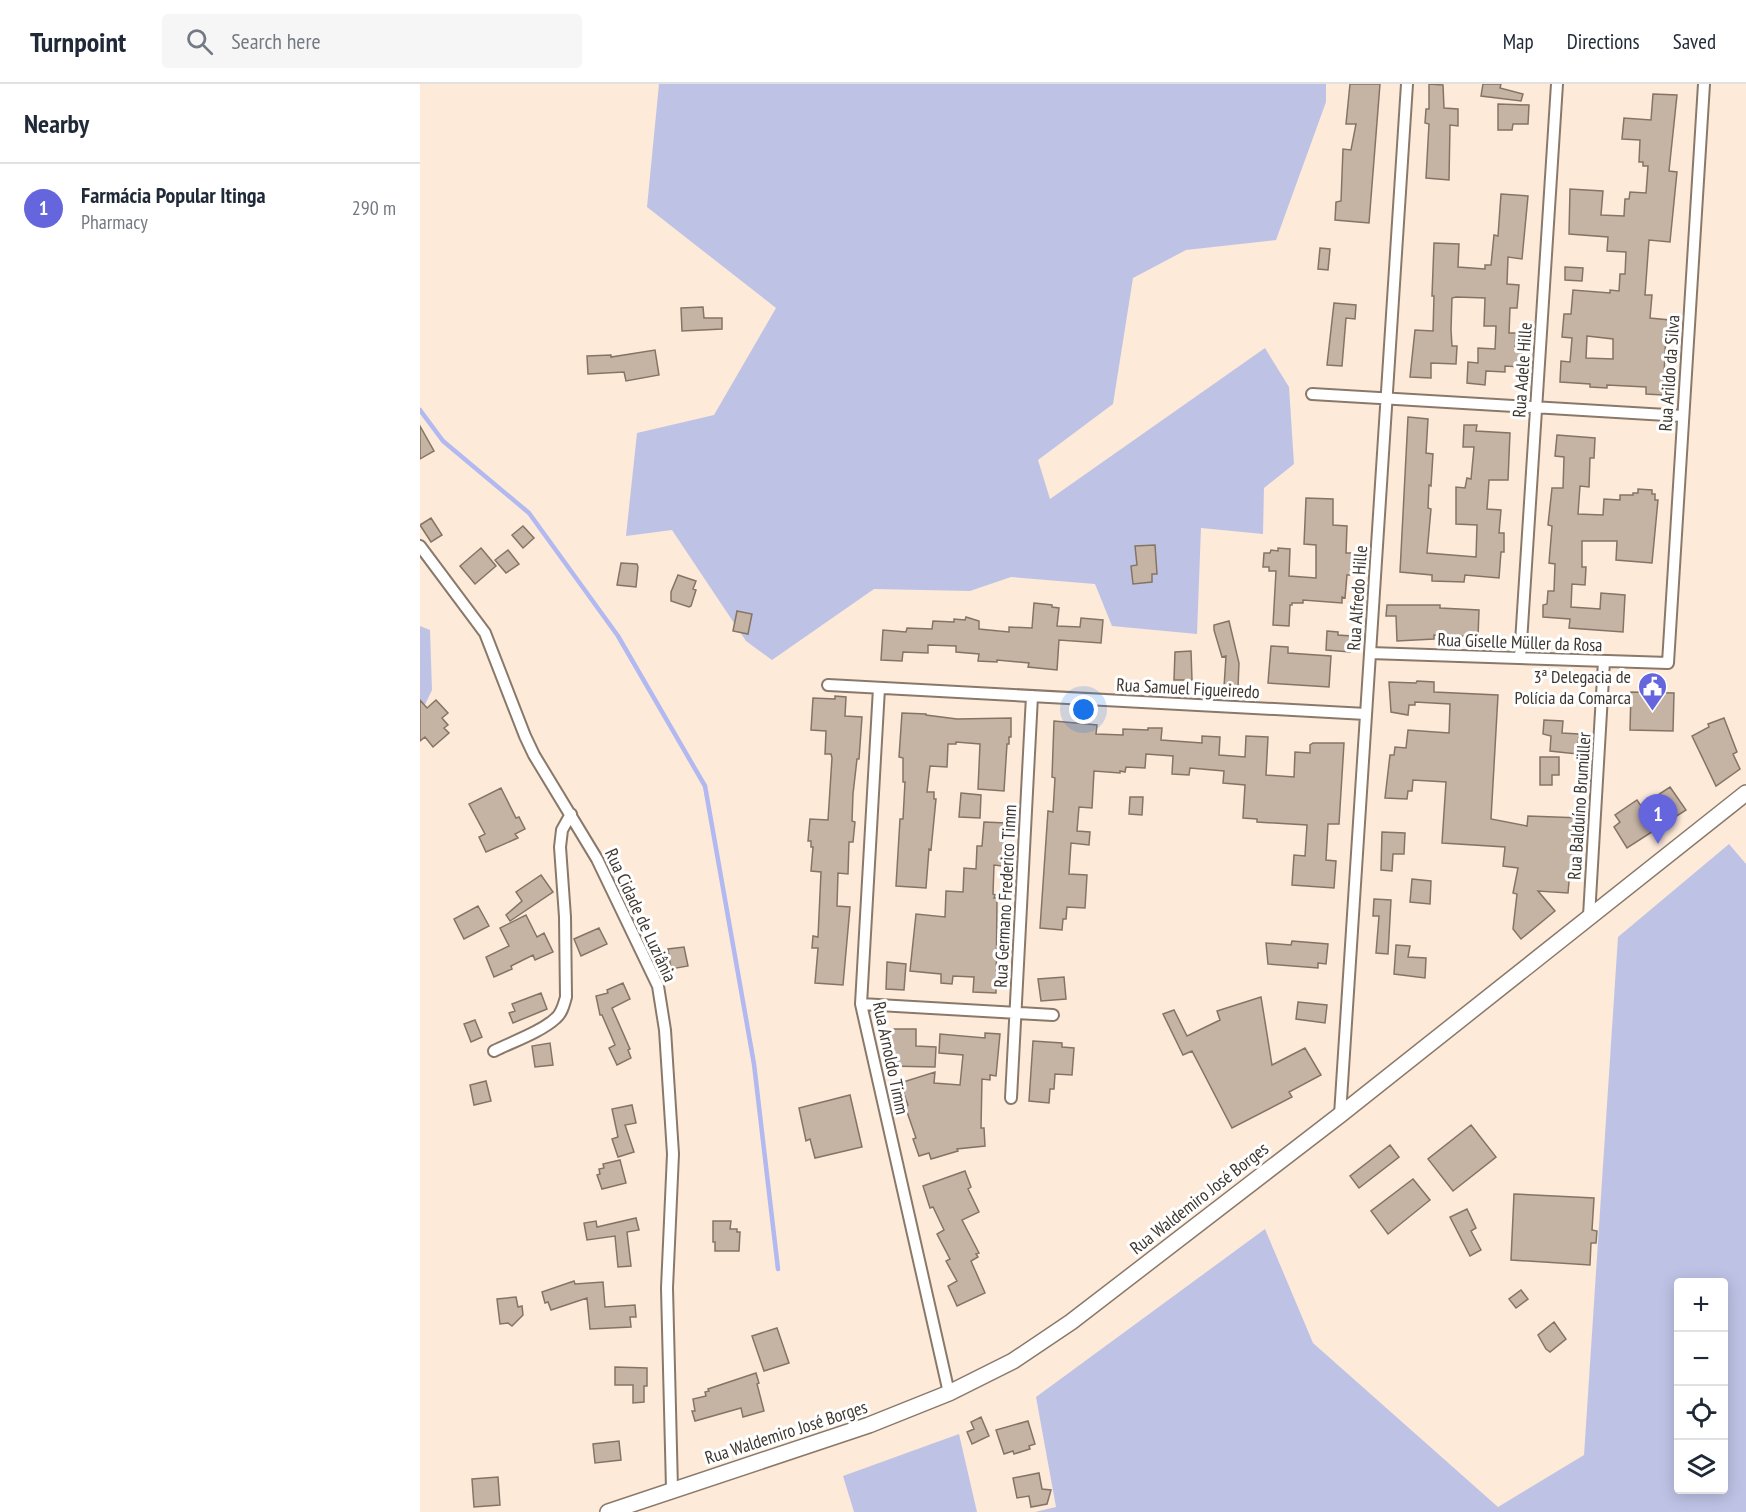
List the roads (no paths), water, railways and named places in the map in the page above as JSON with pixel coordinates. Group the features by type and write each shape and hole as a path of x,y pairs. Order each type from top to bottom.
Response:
{"main road":[{"name":"Rua Waldemiro José Borges","path":"612,1511 869,1425 949,1393 1013,1361 1071,1322 1340,1115 1588,916 1746,793"}],"street":[{"name":"Rua Alfredo Hille","path":"1340,1115 1407,84"},
{"name":"Rua Adele Hille","path":"1520,658 1557,84"},
{"name":"Rua Arildo da Silva","path":"1668,663 1704,84"},
{"path":"1312,394 1683,416"},
{"name":"Rua Cidade de Luziânia","path":"420,546 485,633 534,755 597,859 658,986 662,1002 673,1154 667,1288 672,1490"},
{"name":"Rua Giselle Müller da Rosa","path":"1370,653 1668,663"},
{"name":"Rua Balduíno Brumüller","path":"1588,916 1604,661"},
{"name":"Rua Samuel Figueiredo","path":"828,685 1366,714"},
{"name":"Rua Arnoldo Timm","path":"879,688 861,1004 949,1393"},
{"name":"Rua Germano Frederico Timm","path":"1011,1098 1032,696"},
{"path":"494,1051 547,1025 563,1009 566,997 565,917 560,847 562,830 571,813"},
{"path":"861,1004 1053,1016"}],"waterway":[{"path":"420,410 443,441 529,513 618,636 705,786 754,1064 778,1269"}],"place":[{"name":"3ª Delegacia de Polícia da Comarca","path":"1652,712"},
{"name":"Farmácia Popular Itinga","path":"1658,844"}]}
